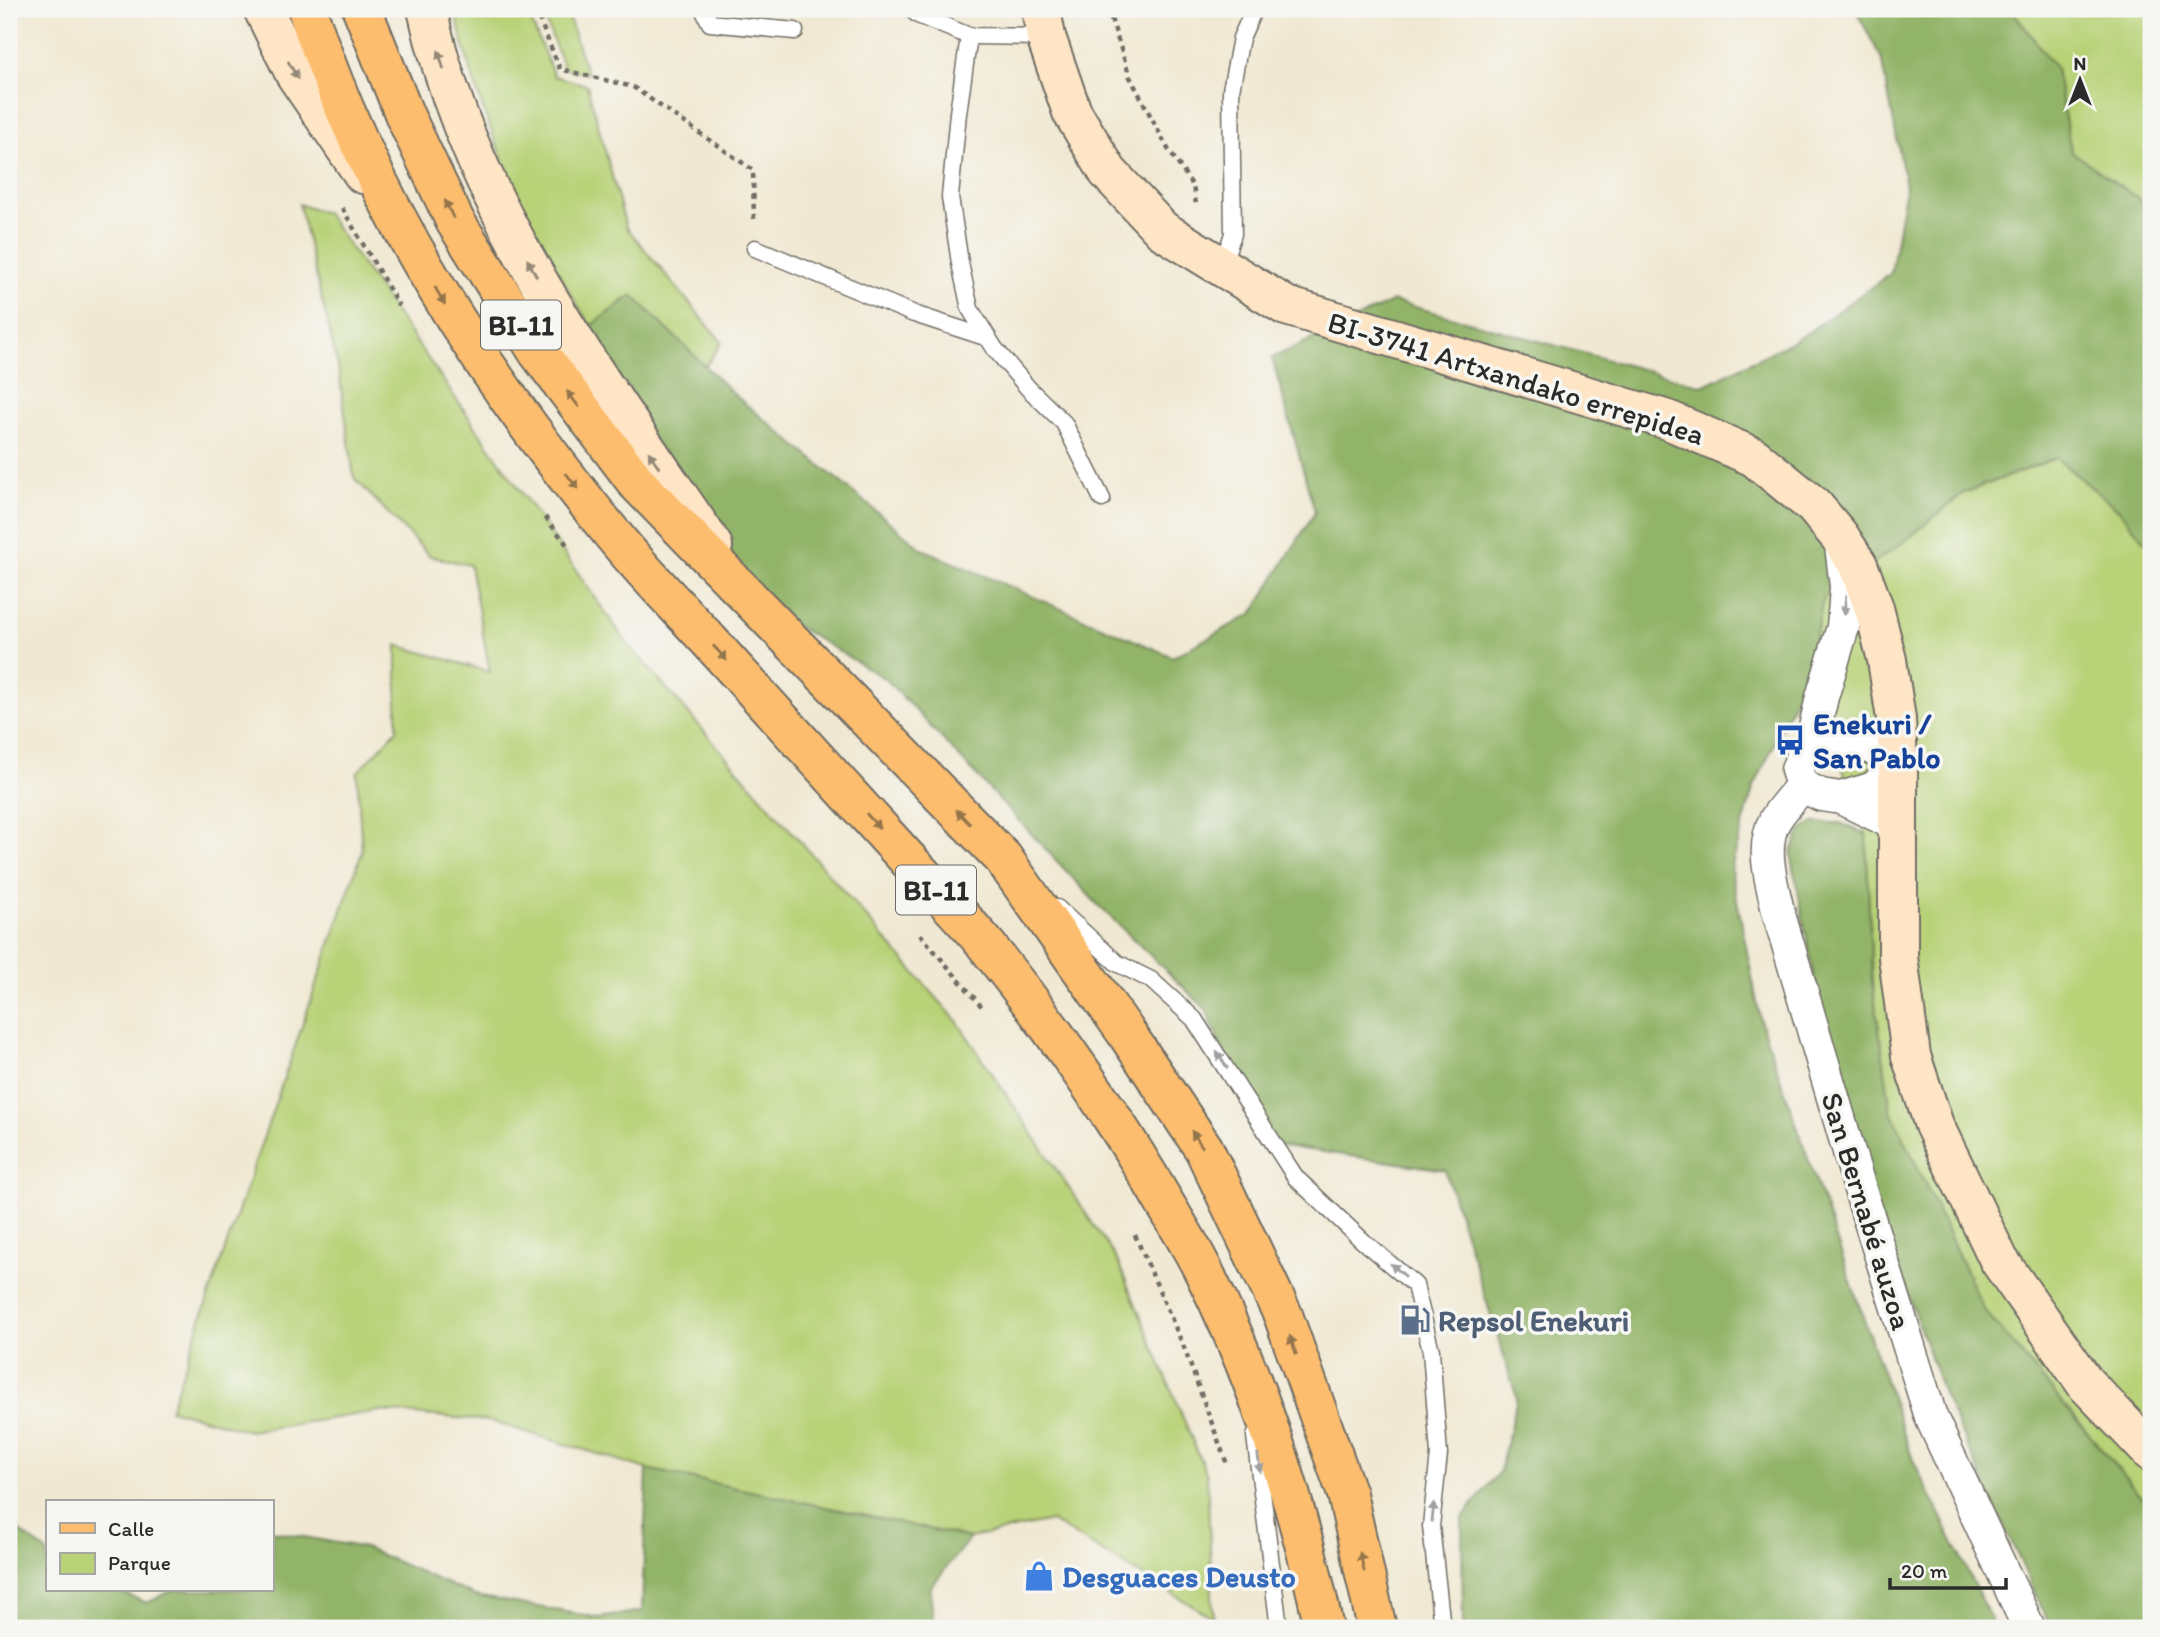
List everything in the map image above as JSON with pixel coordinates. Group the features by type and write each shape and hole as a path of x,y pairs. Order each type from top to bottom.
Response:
{"main road":[{"name":"BI-11","path":"307,9 355,129 405,237 495,382 615,537 985,944 1076,1064 1118,1125 1202,1269 1247,1371 1292,1502 1324,1628"},
{"name":"BI-11","path":"362,9 405,116 455,221 538,352 637,483 1003,858 1204,1149 1283,1315 1347,1494 1377,1628"}],"street":[{"path":"263,9 295,74 405,237"},
{"path":"427,9 454,104 497,204 572,340 748,597"},
{"name":"BI-3741 Artxandako errepidea","path":"1043,23 1072,112 1108,172 1162,230 1224,258 1286,306 1668,420 1754,457 1814,506 1840,537 1858,565 1874,608 1887,660 1896,719 1898,765 1898,957 1911,1056 1934,1125 1999,1260 2086,1384 2151,1452"},
{"path":"1840,537 1846,587 1843,627 1811,745 1797,770 1802,786 1821,795 1841,798 1897,825"},
{"path":"1811,745 1836,741 1860,742 1880,751 1898,765 1874,788 1841,798"},
{"name":"San Bernabé auzoa","path":"1802,786 1774,822 1768,848 1768,866 1778,911 1870,1224 1931,1417 2029,1628"}],"lane":[{"path":"703,9 709,23 795,30"},
{"path":"911,9 918,15 969,36 1043,23"},
{"path":"1224,258 1233,234 1231,90 1241,38 1254,9"},
{"path":"969,36 950,197 970,309 988,338 1028,388 1064,423 1102,499"},
{"path":"755,248 914,314 988,338"},
{"path":"1003,858 1117,963 1151,981 1194,1019 1296,1178 1364,1242 1415,1285 1432,1351 1439,1454 1432,1526 1442,1628"},
{"path":"1247,1371 1279,1628"}],"path":[{"path":"535,9 560,69 633,87 753,170 755,248"},
{"path":"1108,9 1130,76 1168,149 1193,186 1204,231 1224,258"},
{"path":"338,201 401,309"},
{"path":"540,510 572,551"},
{"path":"918,931 985,1011"},
{"path":"1133,1232 1183,1345 1230,1473"}],"green space":[{"path":"455,9 526,9 554,76 587,85 626,227 722,342 705,367 632,295 590,326 539,238 501,155 479,97"},
{"path":"541,9 566,9 587,74 564,68"},
{"path":"1855,9 2011,9 2056,69 2071,151 2151,208 2151,549 2119,510 2056,458 1963,493 1906,540 1823,599 1808,672 1753,789 1731,869 1761,1023 1913,1460 1995,1628 1463,1628 1462,1518 1500,1471 1517,1398 1445,1170 1276,1145 1232,1075 1206,1009 1099,906 887,680 748,597 572,340 632,295 737,397 922,549 1173,657 1252,614 1315,512 1272,358 1393,301 1703,386 1803,336 1891,273 1906,186 1881,57"},
{"path":"2011,9 2151,9 2151,208 2071,151 2056,69"},
{"path":"299,204 326,213 626,642 957,1021 1117,1260 1207,1475 1213,1618 1051,1521 970,1538 647,1469 490,1421 380,1411 249,1431 170,1409 362,852 357,773 397,730 397,645 490,672 470,565 430,556 354,478 339,371"},
{"path":"2056,458 2119,510 2151,549 2151,1508 1984,1310 1891,1111 1872,982 1866,834 1808,672 1823,599 1906,540 1964,493"},
{"path":"1812,823 1840,823 1866,834 1872,982 1891,1111 1984,1310 2151,1508 2151,1628 2051,1628 1943,1393 1834,1087 1791,853 1801,830"},
{"path":"647,1469 970,1538 930,1588 934,1628 9,1628 9,1523 46,1551 46,1592 120,1592 147,1603 169,1592 273,1592 273,1531 365,1548 475,1596 600,1618 642,1611"}],"place":[{"name":"Enekuri / San Pablo","path":"1790,740"},
{"name":"Repsol Enekuri","path":"1415,1320"},
{"name":"Desguaces Deusto","path":"1039,1576"}]}
